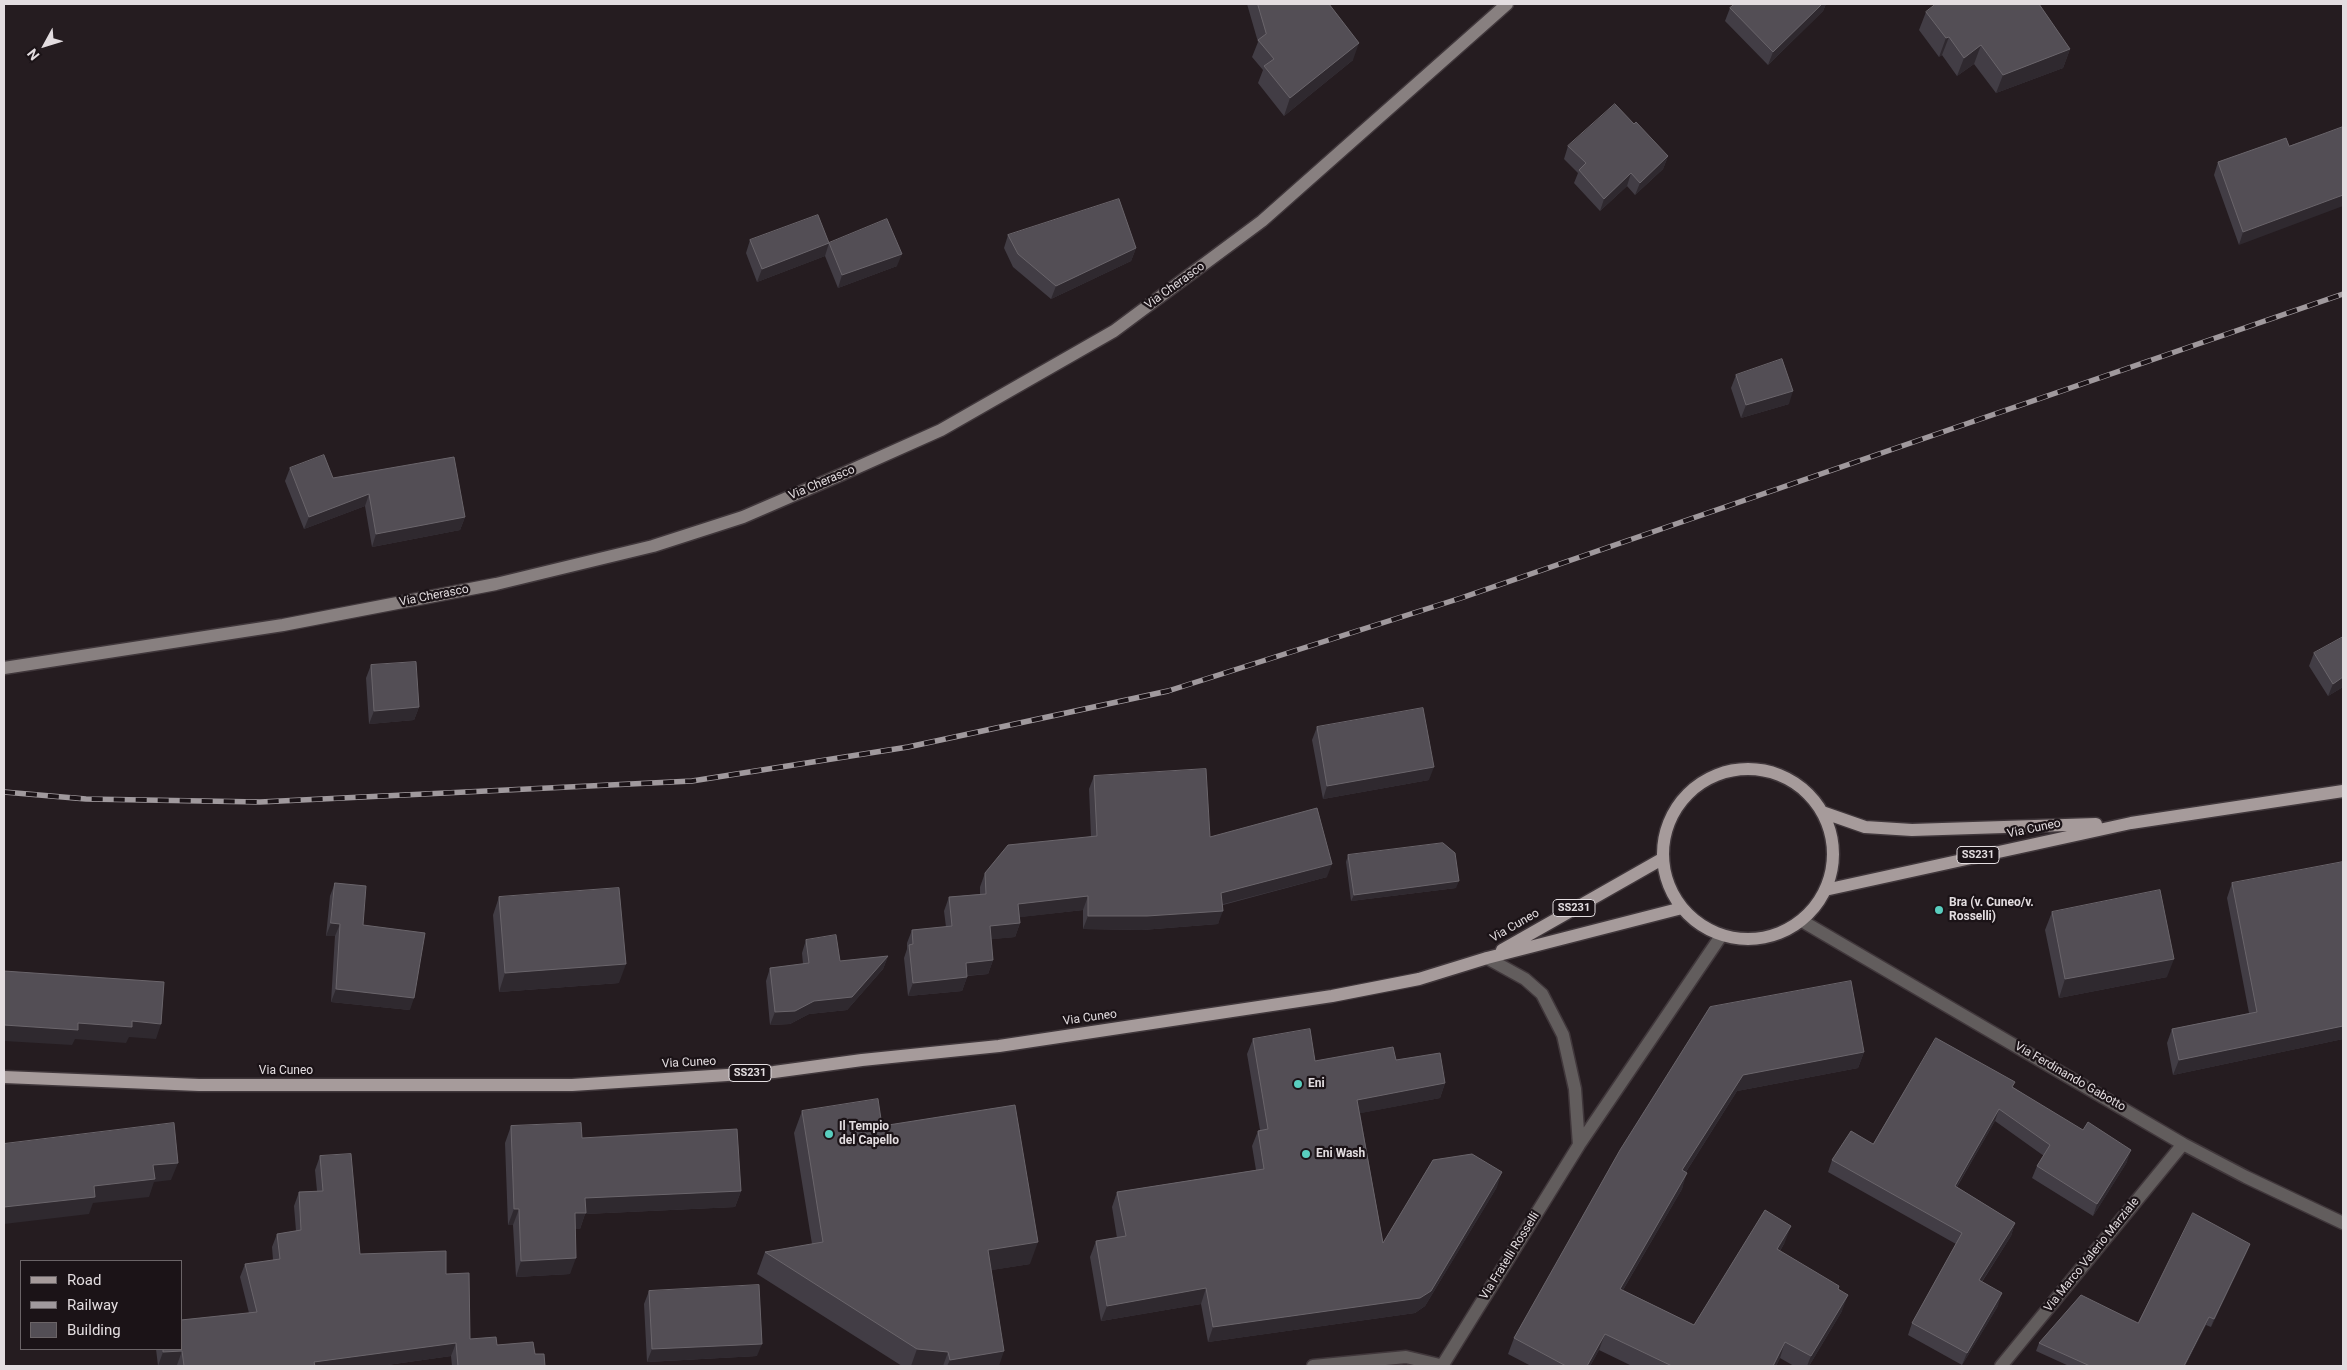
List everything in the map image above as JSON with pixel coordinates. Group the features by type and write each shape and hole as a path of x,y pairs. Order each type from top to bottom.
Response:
{"main road":[{"name":"Via Cherasco","path":"4,668 283,625 496,584 662,543 743,517 838,476 941,430 1114,330 1262,221 1507,4"},
{"path":"1736,770 1761,770 1786,778 1807,792 1822,812 1832,838 1833,864 1825,890 1816,906 1802,921 1784,932 1763,939 1742,940 1721,936 1699,925 1682,908 1668,885 1662,859 1665,834 1674,810 1690,790 1712,777 1736,770"},
{"name":"Via Cuneo","path":"1825,890 2131,823 2343,792"},
{"name":"Via Cuneo","path":"1822,812 1864,827 1912,830 2131,823"},
{"name":"Via Cuneo","path":"1487,958 1662,859"},
{"name":"Via Cuneo","path":"4,1077 200,1085 563,1085 774,1072 862,1060 999,1046 1332,996 1419,979 1487,958 1682,908"}],"street":[{"name":"Via Ferdinando Gabotto","path":"1802,921 2183,1144 2246,1177 2343,1223"},
{"name":"Via Fratelli Rosselli","path":"1443,1366 1579,1145 1721,936"},
{"path":"1487,958 1525,979 1542,994 1563,1035 1575,1089 1579,1145"},
{"name":"Via Marco Valerio Marziale","path":"2001,1366 2183,1144"},
{"path":"1313,1366 1406,1357 1443,1366"}],"building":[{"path":"1258,4 1329,4 1359,43 1290,98 1264,66 1274,59 1258,40 1266,34"},
{"path":"1735,4 1822,4 1773,52 1730,8"},
{"path":"1936,4 2039,4 2070,49 2003,75 1981,45 1964,58 1949,37 1946,38 1926,12"},
{"path":"1615,104 1634,124 1636,122 1668,156 1640,183 1631,173 1604,199 1579,170 1586,163 1568,146"},
{"path":"2343,127 2343,195 2243,232 2218,162 2286,138 2289,146"},
{"path":"1119,199 1136,248 1056,286 1018,254 1008,235"},
{"path":"818,215 829,243 762,269 750,240"},
{"path":"887,219 902,254 842,275 829,243"},
{"path":"1782,359 1793,391 1746,405 1736,375"},
{"path":"324,455 333,478 454,457 465,517 376,534 369,494 309,517 290,468"},
{"path":"2343,637 2343,677 2333,684 2314,653"},
{"path":"416,662 419,707 374,711 371,665"},
{"path":"1423,708 1434,767 1327,786 1317,727"},
{"path":"1206,769 1210,837 1317,808 1332,864 1221,893 1223,911 1147,916 1088,916 1088,896 1018,904 1020,923 990,926 993,960 966,963 967,977 913,983 909,945 913,944 912,930 952,926 949,897 986,894 985,873 1008,845 1097,836 1094,776"},
{"path":"1443,843 1455,853 1459,881 1354,895 1348,855"},
{"path":"2343,862 2343,1026 2179,1060 2172,1029 2257,1012 2232,883"},
{"path":"335,883 366,886 363,925 425,933 414,998 336,989 340,924 331,923"},
{"path":"619,888 626,964 505,973 499,897"},
{"path":"2160,890 2174,959 2065,979 2052,912"},
{"path":"836,935 840,961 888,956 852,997 814,1001 795,1011 775,1012 770,968 809,963 806,940"},
{"path":"4,971 164,982 161,1024 132,1021 132,1027 78,1023 78,1030 4,1025"},
{"path":"1851,981 1864,1052 1743,1075 1682,1170 1687,1173 1620,1289 1694,1325 1765,1210 1791,1226 1777,1249 1839,1286 1838,1289 1848,1295 1811,1356 1785,1342 1773,1366 1672,1366 1605,1334 1587,1366 1566,1366 1514,1338 1620,1150 1710,1007"},
{"path":"1310,1029 1315,1061 1393,1047 1396,1060 1440,1053 1445,1083 1357,1100 1383,1243 1433,1160 1472,1154 1502,1172 1431,1291 1420,1298 1213,1327 1206,1288 1107,1306 1096,1241 1126,1236 1117,1192 1264,1169 1258,1131 1268,1129 1253,1039"},
{"path":"1936,1038 2015,1082 2012,1087 2083,1130 2088,1122 2131,1150 2097,1204 2037,1166 2050,1145 1999,1109 1955,1186 2015,1223 1979,1280 2002,1293 1967,1353 1912,1323 1962,1233 1832,1160 1851,1131 1873,1144"},
{"path":"878,1099 882,1126 1015,1105 1038,1242 988,1250 1004,1351 950,1360 948,1352 917,1349 765,1252 823,1242 802,1111"},
{"path":"174,1123 178,1163 153,1165 155,1179 94,1186 95,1197 4,1207 4,1144"},
{"path":"581,1123 582,1138 737,1129 741,1191 585,1198 586,1213 575,1213 576,1258 521,1261 519,1209 514,1209 511,1126"},
{"path":"351,1154 360,1254 446,1251 446,1274 469,1273 470,1339 496,1337 497,1345 533,1342 535,1354 544,1354 545,1366 458,1366 456,1343 314,1362 315,1366 184,1366 182,1351 163,1352 163,1350 182,1350 182,1320 257,1312 245,1264 280,1259 277,1234 301,1230 299,1192 323,1191 320,1156"},
{"path":"2193,1213 2250,1244 2214,1319 2209,1317 2184,1366 2090,1366 2039,1343 2081,1295 2138,1323"},
{"path":"759,1285 762,1344 652,1349 649,1291"}],"railway":[{"path":"4,792 86,799 260,802 692,781 908,747 1168,691 1461,598 2343,294"}],"place":[{"name":"Bra (v. Cuneo/v. Rosselli)","path":"1939,910"},
{"name":"Eni","path":"1298,1084"},
{"name":"Il Tempio del Capello","path":"829,1134"},
{"name":"Eni Wash","path":"1306,1154"}]}
